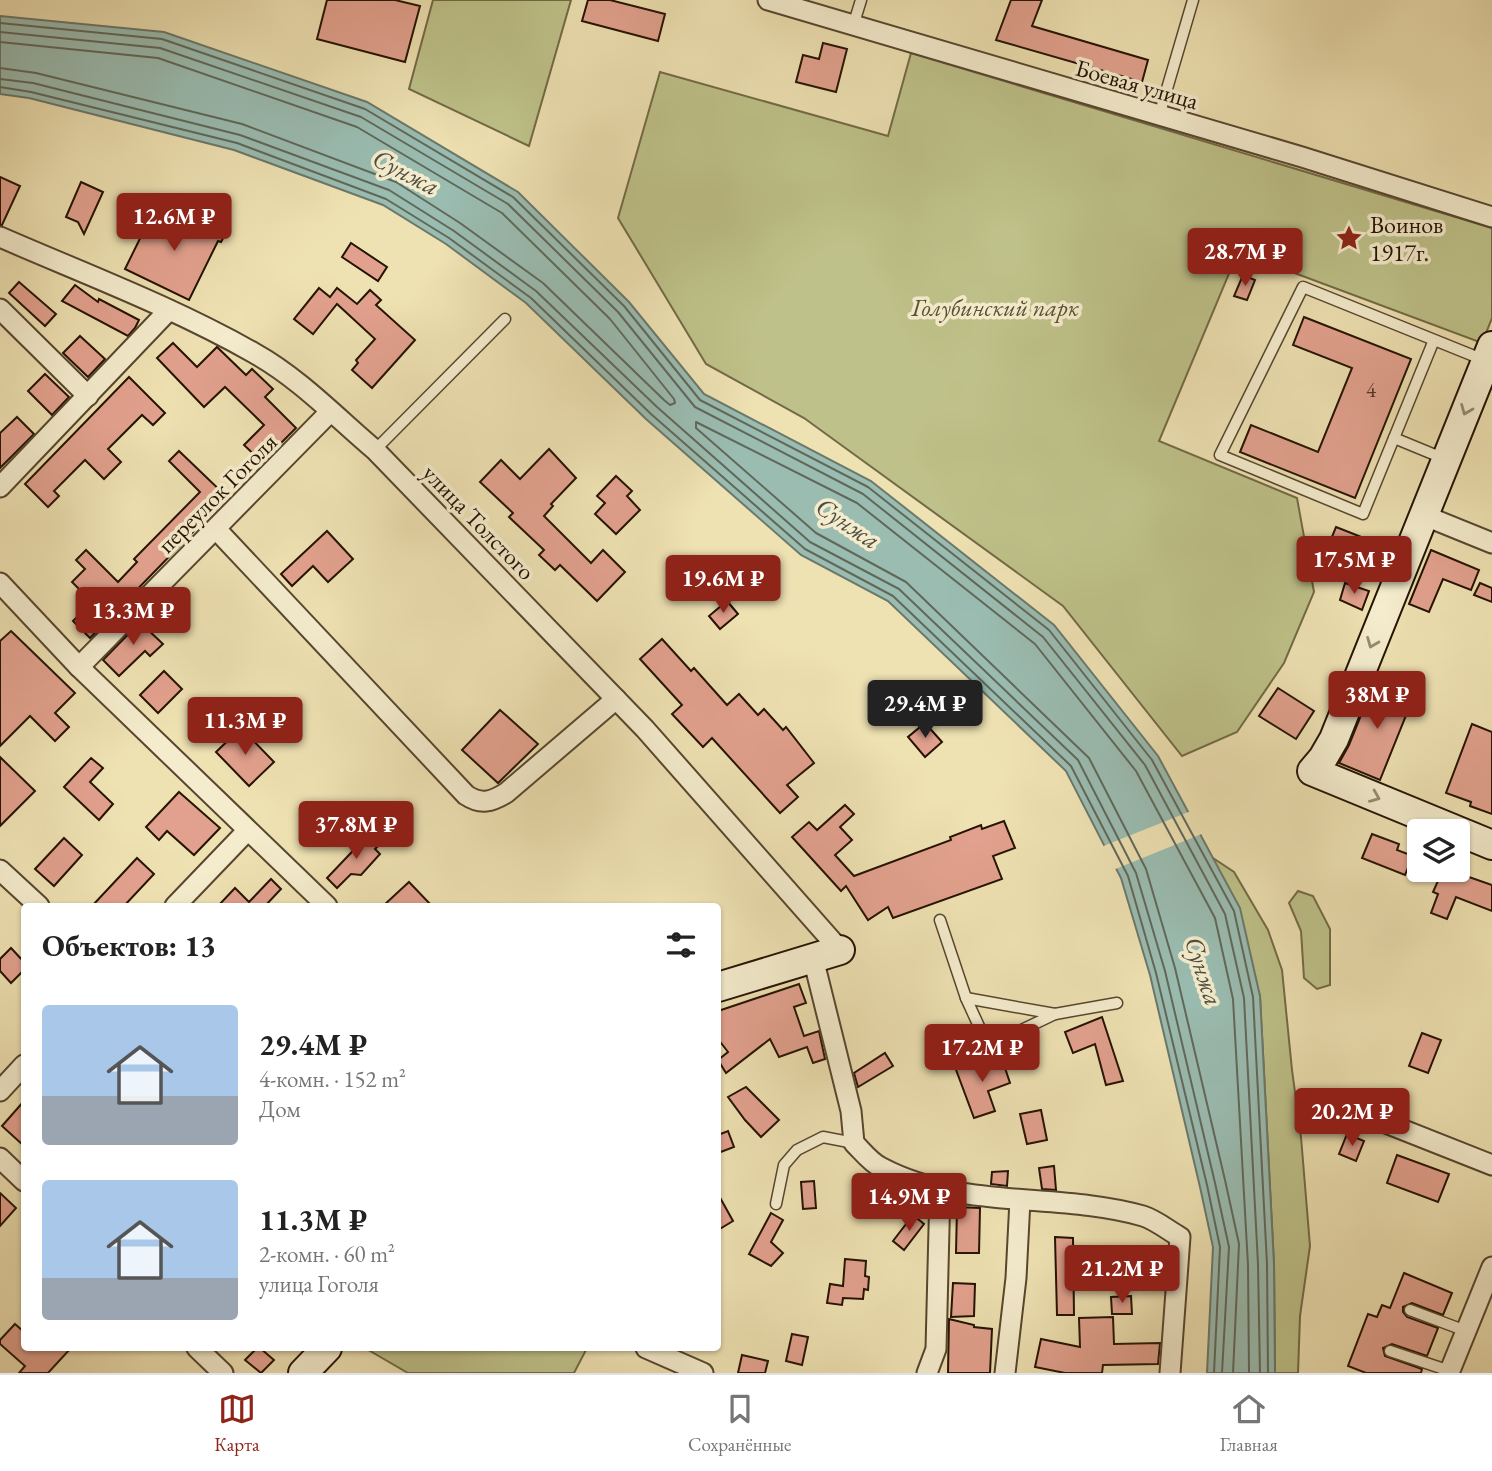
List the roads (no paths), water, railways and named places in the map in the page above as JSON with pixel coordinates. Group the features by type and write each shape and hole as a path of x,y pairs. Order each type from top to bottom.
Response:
{"main road":[{"path":"1489,354 1334,739 1324,758 1312,771 1492,845"},
{"path":"721,986 826,954"},
{"path":"303,1373 324,1351"}],"street":[{"name":"Боевая улица","path":"768,0 1315,161 1492,217"},
{"name":"улица Толстого","path":"0,237 169,310 256,354 317,398 375,450 645,729 826,954"},
{"path":"0,310 88,396"},
{"path":"0,487 169,310"},
{"name":"переулок Гоголя","path":"79,667 330,412"},
{"path":"1423,515 1492,543"},
{"path":"216,529 466,795 476,802 491,802 506,793 616,699"},
{"path":"0,583 79,667 324,903"},
{"path":"178,903 247,831"},
{"path":"0,870 35,903"},
{"path":"826,954 854,1143 880,1168 940,1189 1073,1204 1146,1217 1180,1237 1170,1373"},
{"path":"0,1091 21,1068"},
{"path":"1358,1112 1492,1166"},
{"path":"0,1158 21,1178"},
{"path":"927,1373 936,1349 940,1189"},
{"path":"1005,1373 1017,1278 1020,1200"},
{"path":"1449,1372 1492,1268"},
{"path":"200,1351 223,1373"},
{"path":"653,1351 703,1373"}],"lane":[{"path":"853,26 860,0"},
{"path":"1159,116 1194,0"},
{"path":"1434,340 1363,514 1220,455 1303,287 1434,340 1489,354"},
{"path":"375,450 505,319"},
{"path":"1394,438 1446,459"},
{"path":"940,920 966,998 988,1046 1055,1014 1117,1003"},
{"path":"966,998 1055,1014"},
{"path":"776,1204 784,1165 797,1150 823,1137 854,1143"},
{"path":"1410,1310 1466,1331"},
{"path":"1390,1351 1449,1372"}],"water":[{"name":"Сунжа","path":"0,16 164,32 367,102 518,192 629,302 704,394 871,481 1054,625 1158,756 1240,908 1260,996 1274,1264 1275,1373 1207,1373 1213,1247 1200,1187 1150,975 1121,878 1066,771 888,601 801,555 646,419 526,303 446,244 383,205 234,150 29,98 0,94"}],"place":[{"name":"Воинов 1917г.","path":"1349,238"}],"park label":[{"name":"Голубинский парк","path":"995,307"}]}
